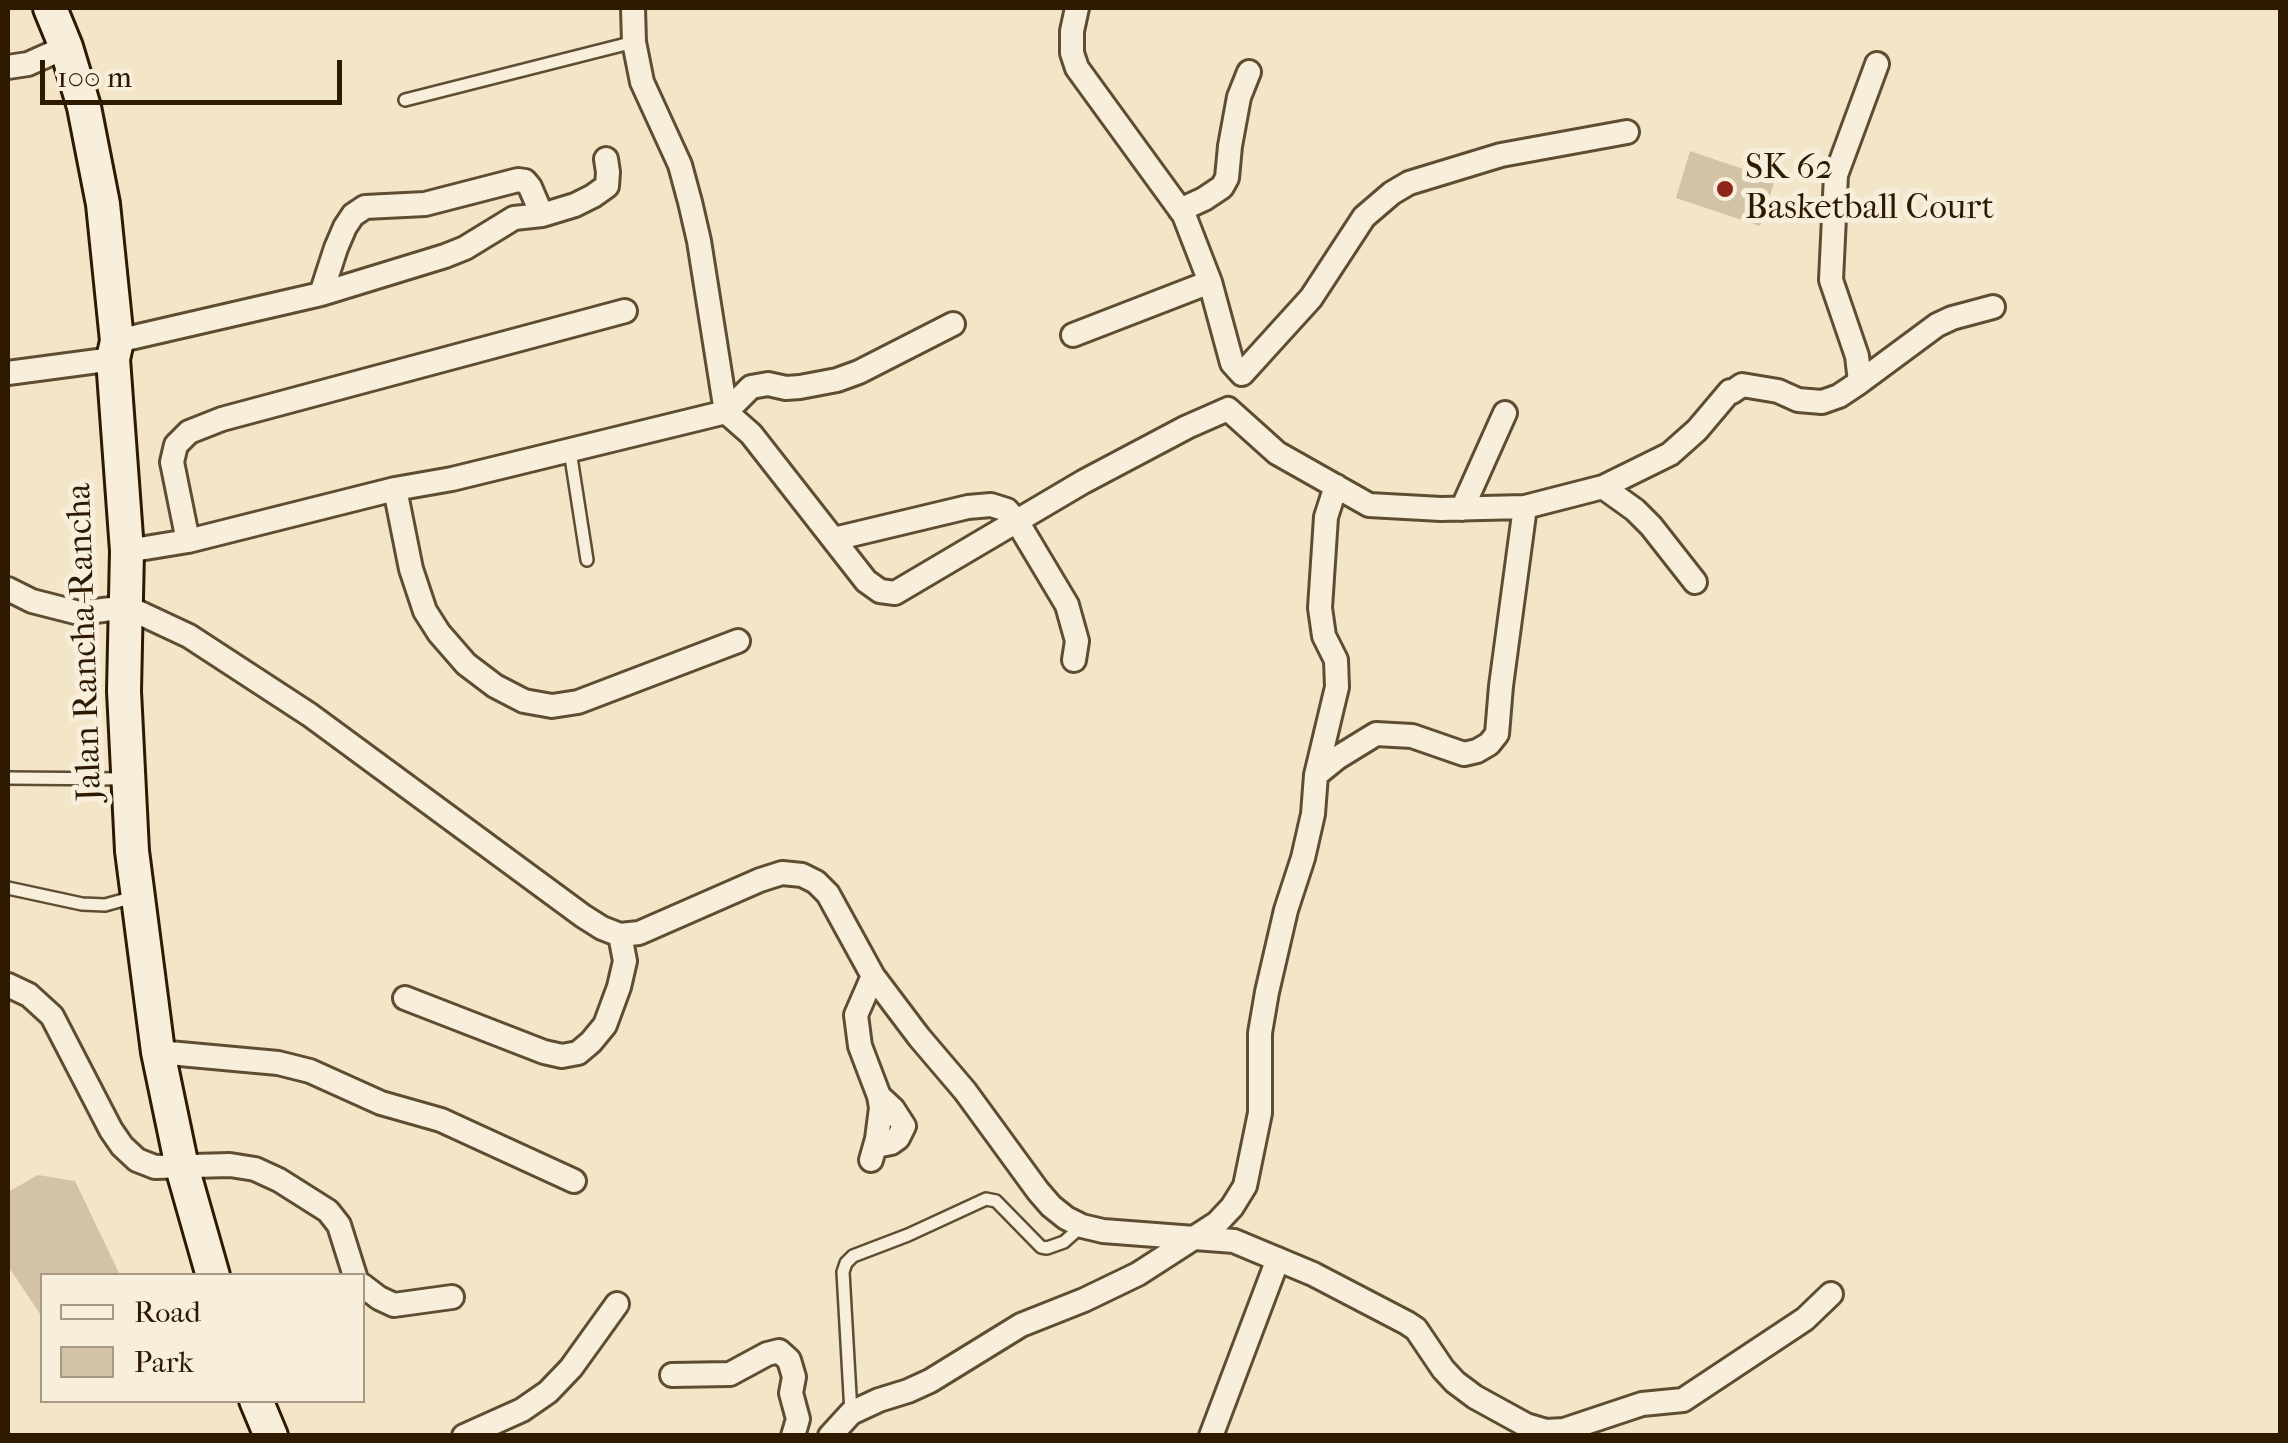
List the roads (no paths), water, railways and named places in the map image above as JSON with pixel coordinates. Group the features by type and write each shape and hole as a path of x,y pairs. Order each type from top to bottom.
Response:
{"main road":[{"name":"Jalan Rancha-Rancha","path":"50,8 84,107 102,204 127,551 124,691 132,850 158,1052 182,1167 212,1273"},
{"path":"257,1403 271,1436"}],"street":[{"path":"632,8 642,82 680,165 690,202 726,412 751,434 866,581 880,590 896,593 1083,482 1228,409 1242,374 1322,284 1364,217 1392,193 1409,183 1501,155 1627,132"},
{"path":"1077,8 1072,31 1077,68 1180,210 1193,234 1232,363 1242,374"},
{"path":"8,66 28,64 66,46"},
{"path":"1860,382 1857,356 1831,280 1836,175 1877,64"},
{"path":"1180,210 1222,187 1227,178 1239,97 1249,72"},
{"path":"8,373 115,350 445,256 514,218 575,205 607,186 606,158"},
{"path":"321,294 345,228 353,215 365,208 425,204 518,180 530,186 542,215"},
{"path":"1074,334 1210,282"},
{"path":"1228,409 1277,452 1370,505 1525,507 1602,487 1670,454 1697,430 1730,390 1742,385 1778,391 1798,400 1822,402 1840,396 1937,325 1992,307"},
{"path":"188,541 172,462 176,445 190,432 222,419 625,310"},
{"path":"127,551 188,541 726,412 752,387 800,387 838,380 953,324"},
{"path":"1462,509 1505,413"},
{"path":"830,1436 851,1412 908,1392 1021,1325 1138,1274 1217,1223 1245,1186 1260,1112 1260,1033 1267,992 1310,828 1316,775 1337,687 1336,660 1324,636 1320,608 1326,517 1336,486"},
{"path":"1602,487 1651,526 1694,582"},
{"path":"395,489 411,569 438,632 466,664 495,686 524,700 552,706 578,702 738,641"},
{"path":"834,539 991,504 1006,510 1018,522 1067,605 1077,642 1074,660"},
{"path":"1316,775 1376,734 1412,736 1464,754 1489,744 1497,734 1525,507"},
{"path":"8,588 32,600 79,613 127,607 189,636 310,715 583,916 620,935 639,933 782,873 802,875 816,882 828,894 873,976 1038,1190 1066,1218 1103,1230 1234,1241 1278,1258 1416,1329 1442,1369 1456,1382 1526,1425 1546,1431 1564,1430 1642,1404 1683,1400 1805,1319 1830,1294"},
{"path":"405,998 544,1052 562,1056 578,1052 605,1025 619,987 625,961 620,935"},
{"path":"873,976 856,1014 856,1031 879,1096 904,1126 898,1138 873,1153"},
{"path":"8,985 29,995 52,1016 111,1130 136,1160 155,1166 230,1165 256,1169 279,1180 328,1211 339,1224 354,1273"},
{"path":"158,1052 278,1062 310,1070 382,1103 441,1120 574,1181"},
{"path":"1210,1436 1278,1258"},
{"path":"365,1288 394,1304 452,1296"},
{"path":"464,1436 522,1410 548,1392 571,1368 617,1304"},
{"path":"672,1375 730,1374 767,1354 779,1352 789,1360 794,1378 792,1393 798,1419 793,1436"}],"lane":[{"path":"405,100 634,42"},
{"path":"570,451 587,560"},
{"path":"8,778 129,780"},
{"path":"8,888 82,904 105,905 138,896"},
{"path":"851,1412 843,1272 853,1256 986,1199 996,1201 1041,1247 1064,1242 1082,1226"}],"place":[{"name":"SK 62 Basketball Court","path":"1725,189"}]}
